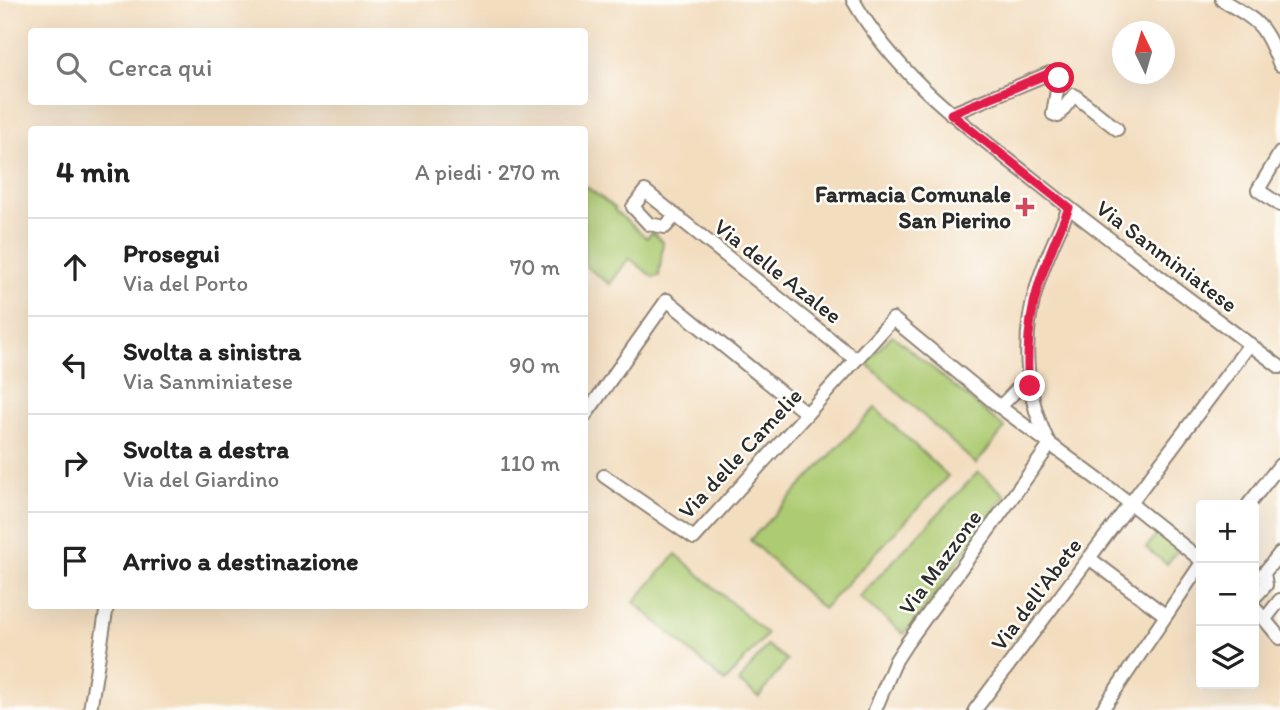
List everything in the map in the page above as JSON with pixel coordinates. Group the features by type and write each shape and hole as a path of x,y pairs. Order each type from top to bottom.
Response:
{"street":[{"name":"Via Sanminiatese","path":"853,0 886,49 912,79 951,114 1069,208 1280,367"},
{"path":"1222,0 1259,22 1269,37 1280,65"},
{"path":"951,114 1050,73 1059,78 1053,114 1058,116 1074,95 1117,129"},
{"path":"1280,153 1258,190 1280,205"},
{"path":"1050,444 1040,424 1027,378 1028,342 1037,285 1069,208"},
{"name":"Via delle Azalee","path":"675,216 855,359"},
{"path":"588,411 667,300 806,413"},
{"name":"Via delle Camelie","path":"604,476 694,538 893,319 1000,407"},
{"name":"Via dell'Abete","path":"975,710 1250,344"},
{"path":"1027,378 1000,407 1131,503 1196,558"},
{"name":"Via Mazzone","path":"880,707 896,660 1050,444"},
{"path":"1252,500 1280,465"},
{"path":"1259,593 1266,585 1264,573 1280,553"},
{"path":"1089,558 1165,615"},
{"path":"1102,710 1200,563"},
{"path":"1265,619 1280,600"},
{"path":"90,710 107,609"},
{"path":"1259,612 1280,638"}],"green space":[{"path":"588,188 615,208 614,210 647,238 652,232 663,242 659,276 653,277 629,258 610,284 588,268"},
{"path":"892,335 1005,428 976,464 866,363"},
{"path":"875,408 948,476 823,609 750,540"},
{"path":"978,472 1005,495 926,608 904,634 859,597"},
{"path":"1157,534 1178,550 1167,564 1146,548"},
{"path":"676,554 767,634 725,682 634,602"},
{"path":"767,645 787,660 759,697 739,682"}],"place":[{"name":"Farmacia Comunale San Pierino","path":"1025,207"}],"route":[{"path":"1030,386 1027,378 1028,342 1037,285 1069,208 951,114 1050,73 1059,78"}]}
